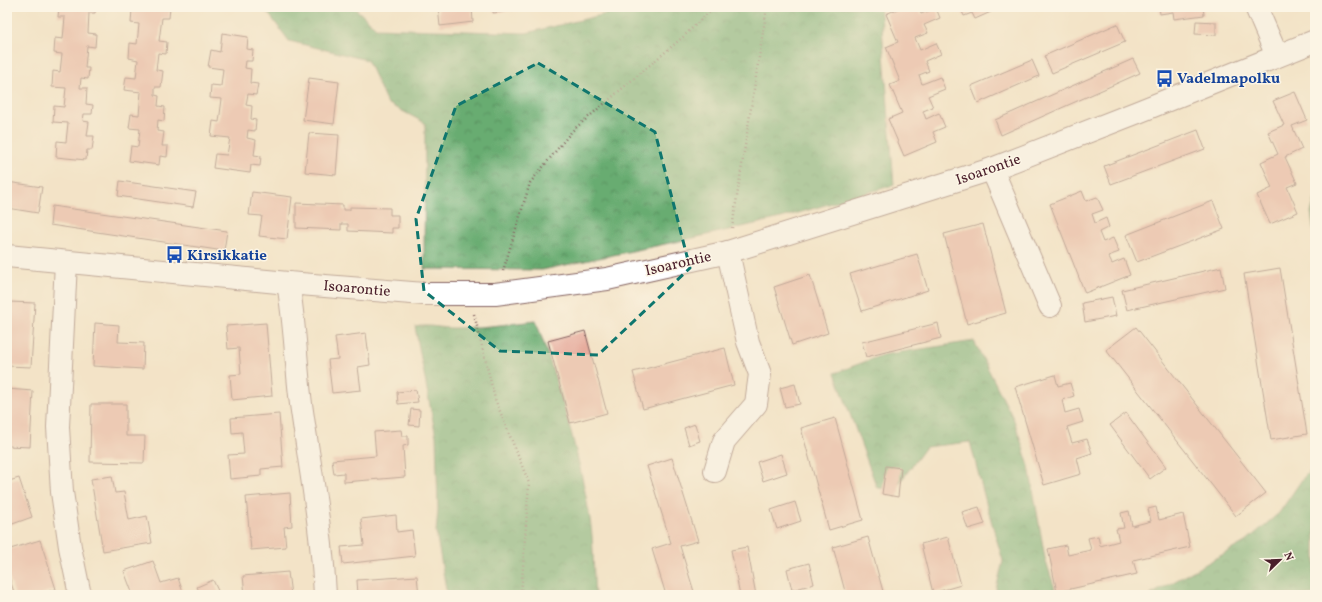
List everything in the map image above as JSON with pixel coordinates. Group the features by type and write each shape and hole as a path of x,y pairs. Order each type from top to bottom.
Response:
{"street":[{"path":"1256,7 1277,56"},
{"name":"Isoarontie","path":"7,256 288,283 424,294 495,294 607,279 728,252 992,169 1315,41"},
{"path":"992,169 1050,306"},
{"path":"715,471 724,441 756,404 760,374 748,342 728,252"},
{"path":"66,262 58,426 62,492 70,548 80,595"},
{"path":"288,283 325,595"}],"path":[{"path":"495,294 530,183 572,131 683,37 714,7"},
{"path":"728,252 767,7"},
{"path":"480,312 473,312 495,399 529,483 521,595"}],"highlighted area":[{"path":"538,63 655,132 690,268 598,355 500,351 424,291 416,219 456,106"}],"green space":[{"path":"257,7 354,7 376,28 526,33 635,7 878,7 881,14 894,185 781,218 542,270 424,269 425,123 387,103 367,60 289,41 268,13"},
{"path":"1315,199 1315,242 1311,212"},
{"path":"536,321 553,370 580,469 591,528 595,595 447,595 436,532 438,510 436,437 415,327 424,326 452,328 494,326"},
{"path":"974,341 1014,420 1029,466 1045,558 1057,595 997,595 996,589 1003,561 970,442 926,447 895,489 877,488 835,373 882,355"},
{"path":"1315,466 1315,595 1150,595 1245,542 1279,513 1303,478"}],"building":[{"path":"59,7 96,7 95,13 89,13 88,33 96,34 95,47 87,46 85,68 89,68 88,79 81,78 80,88 87,88 86,104 93,105 92,114 84,114 83,121 89,122 87,136 94,136 92,150 87,150 86,160 56,157 57,141 66,142 68,123 53,122 54,106 64,107 66,88 52,87 53,71 60,72 62,54 54,53 55,38 63,39 65,17 58,17"},
{"path":"142,7 170,7 169,18 162,18 159,41 167,42 166,54 158,53 156,70 163,71 161,87 155,87 155,95 159,96 158,106 165,107 164,121 158,120 157,131 164,132 162,146 168,146 167,157 160,156 159,165 129,161 131,146 138,147 140,129 129,128 131,114 139,115 141,92 124,90 126,77 136,78 138,60 129,58 130,43 137,44 139,24 131,23 132,9 142,10"},
{"path":"438,7 472,7 473,22 440,26"},
{"path":"493,7 534,7 534,8 493,13"},
{"path":"902,7 918,7 921,14 936,8 940,18 924,25 928,33 915,38 920,50 936,43 941,54 925,61 929,71 919,75 922,84 940,77 945,89 928,96 933,107 923,111 926,119 939,113 945,127 933,132 937,142 904,156 888,119 902,113 890,85 900,81 886,47 898,42 886,14"},
{"path":"960,7 1002,7 975,19 972,13 964,16"},
{"path":"1159,7 1203,7 1204,15 1174,19 1173,12 1160,14"},
{"path":"1196,21 1216,22 1216,35 1195,34"},
{"path":"1117,24 1125,42 1052,73 1044,56"},
{"path":"222,33 248,37 247,49 253,50 252,61 246,61 245,68 251,69 250,83 258,84 256,95 248,94 246,105 252,106 251,119 256,120 255,131 248,130 247,138 256,140 254,155 261,156 260,166 251,165 250,173 213,168 215,154 227,155 230,138 211,136 213,121 219,122 222,99 210,98 211,85 221,86 223,69 208,67 211,50 220,52"},
{"path":"1133,59 1140,73 1001,135 995,120"},
{"path":"1032,60 1039,76 978,103 971,86"},
{"path":"309,78 339,82 334,124 303,120"},
{"path":"1295,92 1307,120 1292,126 1302,149 1285,157 1297,183 1287,187 1298,212 1270,224 1257,195 1272,188 1261,162 1278,154 1268,132 1284,125 1273,101"},
{"path":"1198,130 1205,149 1111,184 1104,166"},
{"path":"309,133 339,135 336,175 305,172"},
{"path":"120,181 196,192 193,207 118,196"},
{"path":"7,182 42,187 38,213 7,208"},
{"path":"1082,191 1086,201 1097,197 1103,210 1092,214 1095,223 1106,218 1109,227 1099,232 1103,242 1113,238 1119,252 1108,256 1112,264 1124,259 1130,275 1085,293 1050,204"},
{"path":"252,192 292,197 287,239 259,236 262,216 249,215"},
{"path":"1213,201 1224,229 1137,262 1126,235"},
{"path":"296,203 343,205 343,210 350,210 350,207 390,208 390,215 398,215 398,228 392,228 392,233 348,231 348,224 341,224 341,230 296,228"},
{"path":"52,206 227,231 224,251 50,225"},
{"path":"983,224 1006,313 967,324 944,234"},
{"path":"917,254 928,290 862,311 850,274"},
{"path":"1221,267 1225,288 1127,310 1122,290"},
{"path":"1280,268 1307,434 1271,440 1244,274"},
{"path":"810,275 828,333 792,345 774,287"},
{"path":"1112,297 1116,316 1085,322 1082,303"},
{"path":"9,302 35,303 31,367 7,366"},
{"path":"95,323 119,325 118,342 144,343 143,369 93,366"},
{"path":"266,323 272,396 232,400 230,375 241,374 239,348 228,349 226,326"},
{"path":"938,323 941,338 866,357 862,342"},
{"path":"1136,327 1266,493 1236,516 1106,350"},
{"path":"585,331 607,413 570,423 548,341"},
{"path":"366,333 370,365 358,367 361,390 332,393 328,360 338,359 335,337"},
{"path":"725,348 734,385 643,409 633,372"},
{"path":"1055,375 1058,386 1070,383 1074,396 1062,400 1065,413 1079,409 1083,422 1067,427 1072,443 1087,439 1092,453 1077,458 1081,474 1044,485 1015,387"},
{"path":"795,384 800,404 785,407 780,388"},
{"path":"7,389 33,391 30,447 7,446"},
{"path":"416,390 418,402 398,404 397,392"},
{"path":"91,404 126,404 126,436 145,436 144,463 90,462"},
{"path":"411,409 420,410 419,426 409,425"},
{"path":"1126,413 1166,467 1150,479 1110,425"},
{"path":"279,414 283,467 261,469 261,476 230,479 228,455 244,454 242,432 232,433 231,418"},
{"path":"835,418 863,520 829,530 801,428"},
{"path":"695,424 700,441 689,445 684,428"},
{"path":"401,430 402,436 408,436 408,445 403,446 405,477 344,482 344,473 334,474 332,460 376,456 374,432"},
{"path":"781,454 787,473 763,481 757,462"},
{"path":"672,458 698,541 680,546 695,595 666,595 652,549 671,543 647,466"},
{"path":"886,466 901,468 898,497 882,494"},
{"path":"112,476 115,493 124,492 129,520 147,516 152,543 103,551 91,479"},
{"path":"7,477 9,481 19,478 32,517 7,526"},
{"path":"290,493 292,526 284,527 286,547 251,550 246,497"},
{"path":"795,502 801,521 777,529 771,510"},
{"path":"979,507 985,524 968,529 962,512"},
{"path":"1156,507 1159,520 1183,514 1190,547 1133,560 1137,574 1057,592 1048,549 1066,545 1068,555 1091,550 1088,538 1098,536 1100,546 1119,541 1116,529 1124,528 1121,513 1129,511 1132,526 1151,521 1148,509"},
{"path":"396,515 397,532 412,530 415,556 343,564 341,547 364,545 361,519"},
{"path":"868,537 884,595 846,595 833,547"},
{"path":"948,537 961,585 933,593 921,544"},
{"path":"40,540 56,589 38,595 15,595 7,571 7,550"},
{"path":"747,547 756,595 740,595 731,550"},
{"path":"153,561 161,583 178,578 184,595 133,595 124,571"},
{"path":"809,563 814,584 792,590 787,569"},
{"path":"288,572 291,595 245,595 243,576"},
{"path":"417,576 419,595 358,595 357,580"},
{"path":"213,580 220,595 201,595 197,587"}],"place":[{"name":"Vadelmapolku","path":"1164,78"},
{"name":"Kirsikkatie","path":"174,255"}]}
